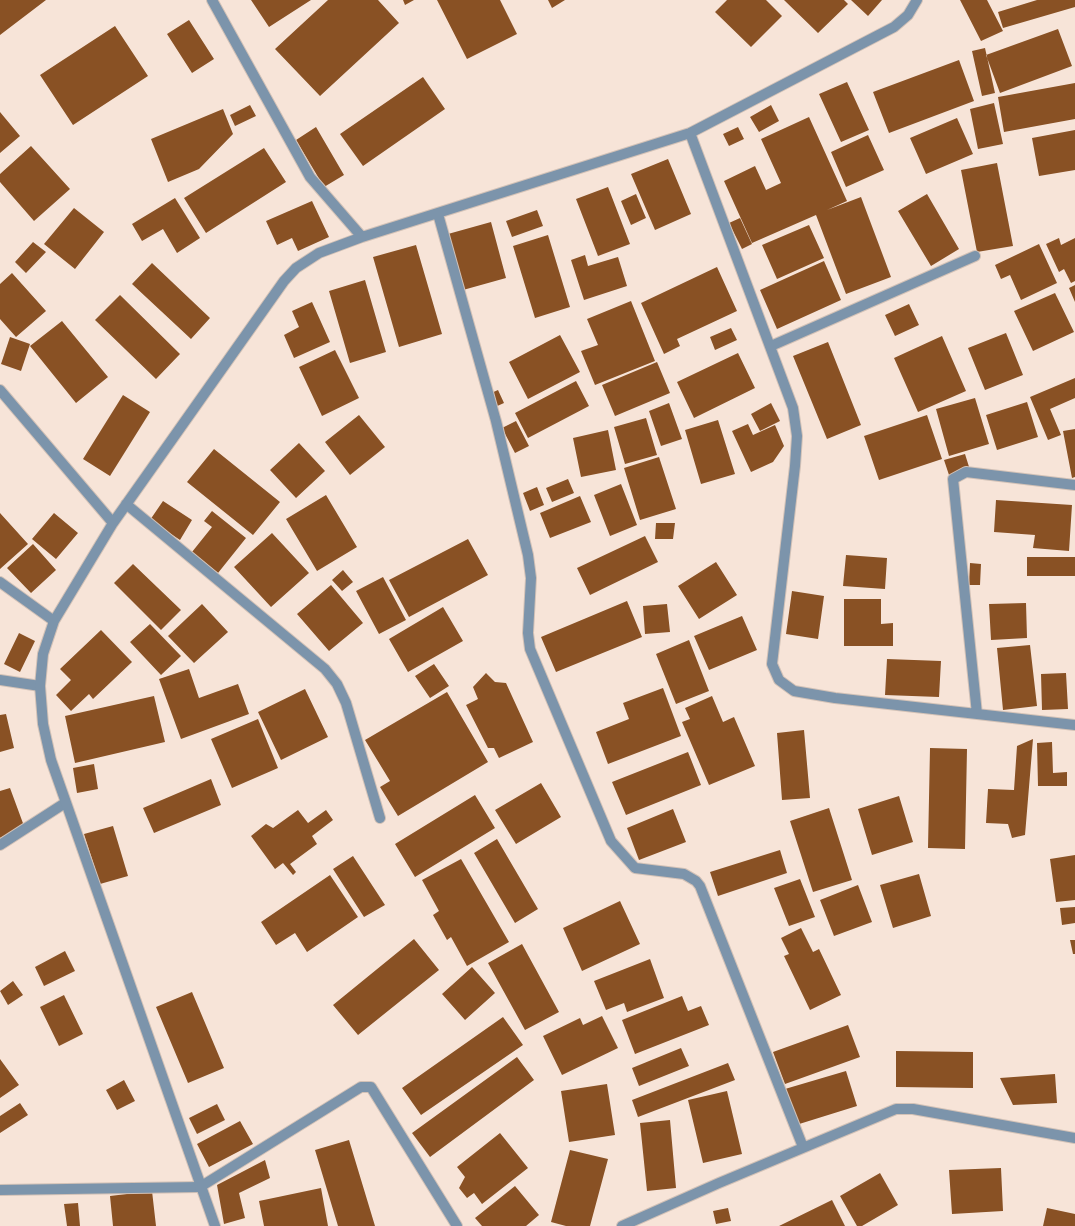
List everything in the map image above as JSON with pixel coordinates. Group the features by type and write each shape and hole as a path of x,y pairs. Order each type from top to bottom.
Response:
{"street":[{"path":"212,0 310,177 362,236"},
{"path":"215,1226 51,760 43,724 40,686 43,654 54,621 126,504 284,281 296,268 319,253 362,236 438,214 690,134 894,27 908,15 917,0"},
{"path":"690,134 793,408 797,436 772,664 780,680 794,691 835,698 1075,725"},
{"path":"438,214 496,421 528,555 530,578 528,633 530,649 610,841 635,868 684,874 696,880 700,886 804,1147"},
{"path":"770,346 975,256"},
{"path":"0,390 113,523"},
{"path":"977,714 953,479 966,472 1075,485"},
{"path":"126,504 325,669 337,684 346,703 380,818"},
{"path":"0,582 54,621"},
{"path":"0,680 40,686"},
{"path":"0,846 65,803"},
{"path":"0,1190 200,1187 361,1087 371,1087 457,1226"},
{"path":"622,1226 870,1118 896,1109 908,1108 1075,1138"}],"building":[{"path":"0,0 46,0 0,35"},
{"path":"251,0 311,0 269,27"},
{"path":"328,0 378,0 399,23 320,96 275,49"},
{"path":"403,0 414,0 405,5"},
{"path":"437,0 500,0 517,34 467,59"},
{"path":"548,0 565,0 552,8"},
{"path":"727,0 766,0 782,16 751,47 715,12"},
{"path":"784,0 844,0 848,4 818,33"},
{"path":"851,0 882,0 868,16"},
{"path":"960,0 987,0 1003,31 981,41"},
{"path":"1037,0 1075,0 1075,7 1003,28 998,12"},
{"path":"189,20 214,59 192,73 167,34"},
{"path":"115,26 148,76 73,125 40,75"},
{"path":"1058,29 1072,66 1000,93 986,55"},
{"path":"985,48 995,93 982,96 972,51"},
{"path":"959,60 974,101 889,133 873,92"},
{"path":"423,77 445,109 363,166 340,134"},
{"path":"847,82 869,130 841,142 819,94"},
{"path":"1075,83 1075,119 1004,132 998,97"},
{"path":"994,103 1003,144 978,149 970,109"},
{"path":"250,105 256,116 235,126 230,115"},
{"path":"771,105 779,121 759,132 750,117"},
{"path":"223,109 233,134 199,169 168,182 151,139"},
{"path":"0,112 20,136 0,153"},
{"path":"809,117 847,201 827,210 861,197 891,277 846,294 816,215 752,243 724,181 755,166 766,190 781,183 761,139"},
{"path":"957,118 973,154 926,174 910,138"},
{"path":"316,127 344,175 324,187 296,140"},
{"path":"738,127 744,139 729,146 723,134"},
{"path":"1075,130 1075,170 1039,176 1032,138"},
{"path":"868,135 884,170 846,187 831,152"},
{"path":"31,146 70,189 34,221 0,182 0,174"},
{"path":"264,148 286,182 206,233 184,198"},
{"path":"668,159 691,214 655,230 631,174"},
{"path":"997,163 1013,246 977,252 961,170"},
{"path":"608,187 630,244 598,256 576,199"},
{"path":"636,194 646,218 631,225 621,201"},
{"path":"927,194 959,249 931,266 898,211"},
{"path":"175,198 200,238 177,253 163,229 142,241 132,224"},
{"path":"312,201 329,237 298,251 292,238 277,245 266,221"},
{"path":"74,208 104,232 75,269 44,244"},
{"path":"537,210 543,226 512,237 506,221"},
{"path":"740,218 752,244 742,249 729,223"},
{"path":"491,222 506,278 463,290 448,234"},
{"path":"809,225 824,258 777,279 762,245"},
{"path":"548,235 570,307 535,318 513,246"},
{"path":"1059,238 1061,245 1075,238 1075,281 1071,283 1064,269 1059,272 1046,244"},
{"path":"33,242 46,252 26,273 15,262"},
{"path":"1039,244 1057,283 1021,300 1010,275 1001,279 995,265"},
{"path":"416,245 442,334 399,347 373,257"},
{"path":"585,255 588,266 618,257 627,286 584,300 571,260"},
{"path":"824,261 841,300 777,329 760,290"},
{"path":"152,263 210,318 191,339 132,284"},
{"path":"717,267 737,311 677,339 680,346 664,354 641,303"},
{"path":"12,273 46,311 16,337 0,319 0,284"},
{"path":"365,280 386,352 350,363 329,291"},
{"path":"1075,285 1075,302 1069,288"},
{"path":"1055,293 1074,332 1033,351 1014,311"},
{"path":"120,295 180,354 156,379 95,320"},
{"path":"631,301 655,361 595,385 581,351 598,345 587,319"},
{"path":"312,302 330,342 294,358 284,335 299,327 292,311"},
{"path":"909,304 919,325 895,336 885,315"},
{"path":"62,321 108,377 76,403 30,346"},
{"path":"731,328 737,340 715,350 710,337"},
{"path":"1006,333 1023,375 985,390 968,348"},
{"path":"560,335 580,372 528,399 509,362"},
{"path":"942,336 966,391 918,412 894,358"},
{"path":"10,337 30,344 21,371 1,364"},
{"path":"828,342 861,425 827,439 793,356"},
{"path":"335,350 359,398 322,416 299,367"},
{"path":"738,353 755,388 694,418 677,382"},
{"path":"657,362 670,393 615,416 602,385"},
{"path":"1075,378 1075,398 1050,409 1061,435 1048,440 1030,397"},
{"path":"576,381 589,406 528,438 515,413"},
{"path":"498,390 504,403 495,407 489,394"},
{"path":"123,395 150,412 110,476 83,459"},
{"path":"975,398 989,444 949,456 936,409"},
{"path":"1027,402 1038,437 997,450 986,415"},
{"path":"669,403 682,439 661,446 649,411"},
{"path":"771,403 780,421 760,431 751,414"},
{"path":"359,415 385,447 350,475 325,442"},
{"path":"927,415 942,459 879,480 864,436"},
{"path":"646,418 657,455 625,464 614,427"},
{"path":"718,420 735,474 701,484 685,430"},
{"path":"516,421 529,446 515,453 502,428"},
{"path":"748,424 753,435 775,425 784,446 773,462 751,472 732,431"},
{"path":"1075,429 1075,477 1072,478 1063,431"},
{"path":"608,430 616,470 581,477 573,438"},
{"path":"299,443 325,471 296,498 270,470"},
{"path":"214,449 280,502 253,535 187,482"},
{"path":"965,454 970,470 949,475 944,460"},
{"path":"659,457 676,509 640,520 624,468"},
{"path":"568,479 574,493 552,502 546,488"},
{"path":"621,484 637,525 610,536 594,495"},
{"path":"537,487 544,505 530,511 523,493"},
{"path":"326,495 357,547 317,571 286,519"},
{"path":"580,496 591,522 550,538 540,513"},
{"path":"996,500 1072,505 1069,551 1033,548 1035,535 994,532"},
{"path":"163,501 192,520 180,540 150,520"},
{"path":"212,511 246,538 218,573 192,552 212,527 204,521"},
{"path":"0,513 28,544 0,569"},
{"path":"54,513 78,533 56,559 32,539"},
{"path":"656,523 675,523 673,539 655,539"},
{"path":"272,533 309,573 271,607 234,567"},
{"path":"645,536 658,562 590,595 577,568"},
{"path":"468,539 488,575 409,617 389,580"},
{"path":"33,544 56,570 31,593 7,568"},
{"path":"846,555 887,558 885,589 843,586"},
{"path":"1027,557 1075,557 1075,576 1027,576"},
{"path":"716,562 737,595 699,619 678,586"},
{"path":"970,563 981,564 980,585 969,585"},
{"path":"133,564 181,610 161,630 114,583"},
{"path":"343,570 353,582 342,591 332,580"},
{"path":"383,577 406,620 379,634 356,591"},
{"path":"331,585 363,623 329,651 297,614"},
{"path":"792,591 824,596 818,639 786,634"},
{"path":"844,599 881,599 881,624 893,623 893,646 844,646"},
{"path":"627,601 642,637 556,672 541,637"},
{"path":"1026,603 1027,638 991,640 989,604"},
{"path":"202,604 228,632 194,663 168,636"},
{"path":"667,604 670,632 645,634 643,606"},
{"path":"443,607 463,641 408,672 389,639"},
{"path":"742,616 757,650 709,670 694,636"},
{"path":"150,624 181,656 161,675 130,642"},
{"path":"101,630 132,662 93,699 89,694 71,711 56,695 71,680 60,669"},
{"path":"19,633 35,641 20,672 4,664"},
{"path":"689,640 709,691 676,704 656,654"},
{"path":"1030,645 1037,706 1003,710 997,648"},
{"path":"887,659 941,661 939,697 885,695"},
{"path":"434,664 449,686 430,698 415,676"},
{"path":"189,669 199,698 238,684 249,714 181,739 159,679"},
{"path":"486,673 495,682 506,683 533,742 499,758 494,748 488,748 466,705 478,699 473,687"},
{"path":"1066,673 1068,709 1042,710 1041,674"},
{"path":"663,688 681,736 608,764 596,732 629,719 623,703"},
{"path":"305,689 328,737 281,760 258,712"},
{"path":"447,692 488,762 398,816 380,787 390,781 365,740"},
{"path":"154,696 165,742 75,763 65,716"},
{"path":"712,696 723,722 734,717 755,766 709,785 682,722 690,719 685,708"},
{"path":"6,714 14,748 0,752 0,715"},
{"path":"258,719 278,768 232,788 211,739"},
{"path":"804,730 810,798 782,800 777,733"},
{"path":"1033,739 1025,835 1012,838 1008,824 986,823 988,789 1014,790 1017,746"},
{"path":"1052,742 1053,773 1067,772 1067,786 1038,786 1037,743"},
{"path":"930,748 967,749 965,849 928,848"},
{"path":"688,752 701,785 626,815 612,782"},
{"path":"94,764 98,789 77,793 73,768"},
{"path":"211,779 221,805 154,833 143,808"},
{"path":"541,783 561,817 516,844 495,810"},
{"path":"10,788 24,826 0,838 0,791"},
{"path":"475,795 495,828 415,877 395,844"},
{"path":"899,796 913,842 872,855 858,809"},
{"path":"829,808 852,880 813,892 790,821"},
{"path":"673,809 686,842 639,860 627,828"},
{"path":"298,810 308,823 326,810 333,820 312,836 317,844 290,864 296,872 293,875 283,863 275,869 251,836 266,824 273,828"},
{"path":"113,826 128,876 100,884 84,834"},
{"path":"497,839 538,909 515,923 474,853"},
{"path":"780,850 787,873 718,896 710,872"},
{"path":"1075,855 1075,900 1056,902 1050,859"},
{"path":"353,856 385,905 364,917 333,869"},
{"path":"461,859 509,942 467,966 451,937 447,940 433,915 439,911 422,880"},
{"path":"919,874 931,916 893,928 880,885"},
{"path":"330,875 358,917 307,952 295,933 276,945 261,922"},
{"path":"800,879 815,917 789,926 774,888"},
{"path":"858,885 872,922 834,936 820,900"},
{"path":"620,901 640,944 582,971 563,928"},
{"path":"1075,907 1075,923 1062,925 1060,908"},
{"path":"801,928 813,952 819,949 841,995 810,1010 784,956 789,954 781,938"},
{"path":"414,939 439,970 358,1035 333,1005"},
{"path":"1070,940 1075,940 1075,954 1073,954"},
{"path":"522,944 559,1012 525,1030 488,963"},
{"path":"65,951 75,971 44,986 35,967"},
{"path":"650,959 664,998 627,1012 624,1003 606,1010 594,981"},
{"path":"472,967 495,993 465,1020 442,994"},
{"path":"13,981 23,995 8,1005 0,991"},
{"path":"192,992 224,1068 188,1083 156,1007"},
{"path":"64,995 83,1034 59,1046 40,1007"},
{"path":"682,996 688,1011 701,1006 709,1025 635,1054 622,1020"},
{"path":"602,1016 618,1048 562,1075 543,1036 580,1018 583,1025"},
{"path":"503,1017 523,1045 421,1115 402,1088"},
{"path":"848,1025 860,1057 785,1084 773,1052"},
{"path":"681,1048 689,1066 639,1086 632,1068"},
{"path":"896,1051 973,1052 973,1088 896,1087"},
{"path":"517,1057 534,1080 430,1157 412,1133"},
{"path":"0,1059 19,1085 0,1098"},
{"path":"728,1063 735,1080 638,1117 632,1100"},
{"path":"846,1071 857,1106 796,1125 785,1089"},
{"path":"1055,1074 1057,1103 1013,1105 1000,1078"},
{"path":"124,1080 135,1101 117,1110 106,1090"},
{"path":"607,1084 615,1135 569,1142 561,1091"},
{"path":"727,1091 742,1154 703,1163 688,1100"},
{"path":"20,1103 28,1115 0,1133 0,1116"},
{"path":"217,1104 225,1120 197,1134 189,1118"},
{"path":"670,1120 676,1188 647,1191 640,1123"},
{"path":"240,1121 253,1144 209,1167 197,1144"},
{"path":"500,1133 528,1168 482,1204 474,1193 467,1198 459,1188 465,1177 457,1167"},
{"path":"349,1140 375,1226 338,1226 315,1150"},
{"path":"570,1150 608,1159 590,1226 566,1226 551,1222"},
{"path":"265,1160 270,1178 239,1193 245,1218 224,1224 217,1185"},
{"path":"1001,1168 1003,1211 952,1214 949,1170"},
{"path":"880,1173 898,1205 862,1226 857,1226 840,1196"},
{"path":"515,1186 539,1215 526,1226 482,1226 475,1218"},
{"path":"321,1188 328,1226 264,1226 259,1201"},
{"path":"152,1191 156,1226 113,1226 110,1196"},
{"path":"832,1200 845,1226 779,1226"},
{"path":"78,1203 80,1226 67,1226 64,1204"},
{"path":"728,1208 731,1221 716,1224 713,1211"},
{"path":"1047,1208 1075,1214 1075,1226 1043,1226"}]}
